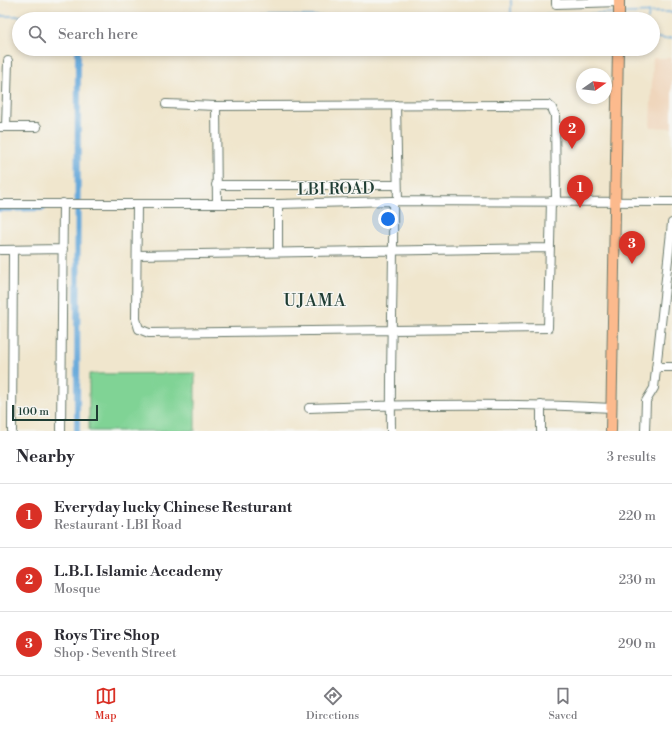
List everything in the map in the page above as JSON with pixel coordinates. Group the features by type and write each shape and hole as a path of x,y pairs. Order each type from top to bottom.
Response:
{"main road":[{"path":"612,431 618,56"}],"street":[{"path":"556,0 556,4 619,2"},
{"path":"8,61 3,127 37,127"},
{"path":"137,204 136,319 139,329 149,333 548,328 550,248 554,201 555,115 552,108 548,105 216,106 166,104"},
{"path":"391,431 391,329 395,201 397,185 396,105"},
{"path":"216,106 217,203"},
{"path":"216,185 397,185"},
{"name":"LBI ROAD","path":"0,204 278,204 395,201 554,201 616,195 672,202"},
{"path":"61,431 63,203"},
{"path":"278,204 278,251"},
{"path":"645,431 646,401 654,388 668,283 672,223"},
{"path":"137,254 550,248"},
{"path":"0,250 63,249"},
{"path":"12,431 14,250"},
{"path":"656,366 672,367"},
{"path":"309,408 390,405 541,405 612,408"},
{"path":"540,431 541,405"}],"shaded area":[{"path":"653,58 672,58 672,128 650,127"}],"green space":[{"path":"195,373 195,431 89,431 89,374"}],"waterway":[{"path":"511,0 511,12"},
{"path":"660,12 672,12"},
{"path":"0,16 12,16"},
{"path":"660,38 672,38"},
{"path":"77,431 78,56"},
{"path":"0,209 43,208"}],"place":[{"name":"L.B.I. Islamic Accademy","path":"572,149"},
{"name":"Everyday lucky Chinese Resturant","path":"580,208"},
{"name":"Roys Tire Shop","path":"632,264"}],"district":[{"name":"UJAMA","path":"315,300"}]}
